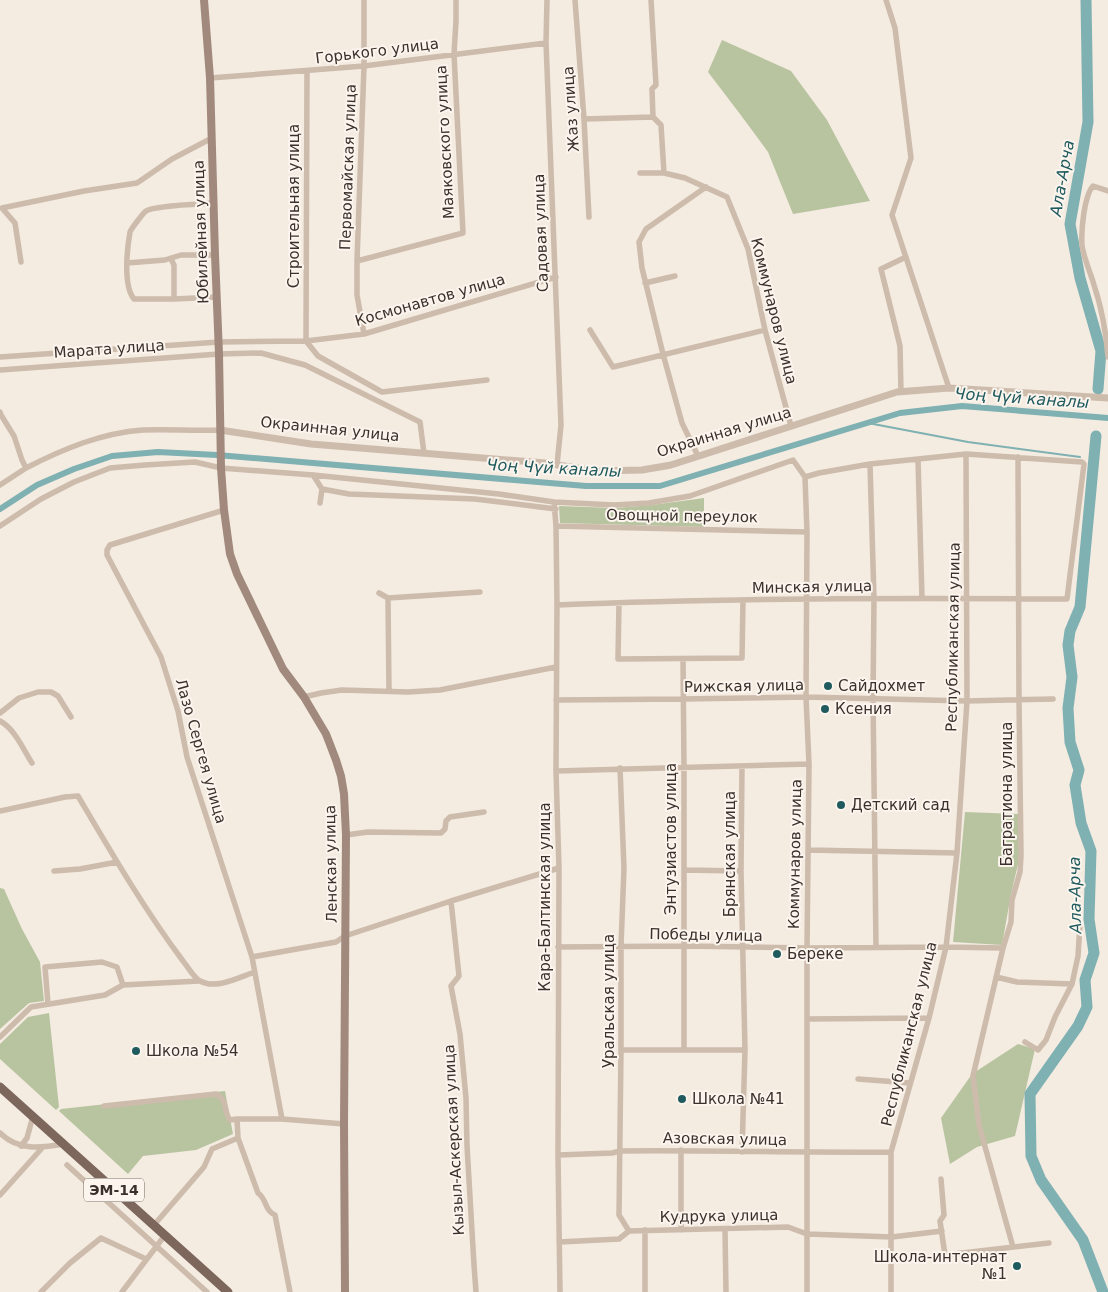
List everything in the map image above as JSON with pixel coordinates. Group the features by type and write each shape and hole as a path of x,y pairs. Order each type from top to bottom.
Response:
{"main road":[{"name":"Юбилейная улица","path":"204,0 210,78 219,342 221,466"},
{"name":"Ленская улица","path":"221,466 230,554 237,574 283,669 304,697 326,734 336,760 344,794 346,835 345,1292"},
{"name":"ЭМ-14","path":"0,1087 228,1292"}],"street":[{"name":"Первомайская улица","path":"364,0 364,66 357,261 358,295 364,334"},
{"name":"Маяковского улица","path":"357,261 463,233 454,54 456,0"},
{"name":"Садовая улица","path":"547,0 546,43 561,425 557,465"},
{"name":"Жаз улица","path":"576,0 589,217"},
{"path":"651,0 656,85 652,89 653,117 661,125 664,173"},
{"path":"886,0 895,28 911,158 892,215 949,388"},
{"name":"Горького улица","path":"210,78 364,66 546,43"},
{"name":"Строительная улица","path":"306,341 307,71"},
{"path":"584,118 653,117"},
{"path":"21,262 15,223 2,208 137,182 172,159 212,138"},
{"name":"Коммунаров улица","path":"640,173 664,173 685,178 727,197 748,249 765,330 791,426"},
{"path":"1108,191 1094,186 1090,190 1084,209 1082,246 1103,315 1108,357"},
{"path":"698,456 682,423 642,268 639,242 646,229 706,187"},
{"path":"214,203 147,210 131,228 127,262 130,293 134,299 217,297"},
{"path":"127,262 172,259 181,254 215,255"},
{"path":"902,392 900,346 881,269 906,257"},
{"path":"172,259 174,265 174,299"},
{"path":"646,283 675,276"},
{"name":"Космонавтов улица","path":"0,357 219,342 306,341 364,334 556,277"},
{"path":"590,330 613,367 765,330"},
{"path":"306,341 318,356 382,392 487,380"},
{"name":"Марата улица","path":"0,370 219,354 261,353 305,365 420,422 424,453"},
{"name":"Окраинная улица","path":"220,431 311,444 557,465 596,471 642,470 671,465 897,392 949,388 1108,398"},
{"path":"0,412 14,436 26,468"},
{"path":"0,485 26,468 85,441 142,430 220,431"},
{"path":"0,526 74,482 110,468 195,462 499,494 554,502 614,505 650,503 690,496 793,460 805,477 870,464 966,454 1018,457"},
{"name":"Республиканская улица","path":"891,1292 891,1152 929,1018 946,946 957,853 967,701 966,454"},
{"name":"Минская улица","path":"557,605 874,598 1067,598 1084,464 1082,462 1018,457"},
{"name":"Багратиона улица","path":"1013,1248 980,1125 973,1076 1003,948 1011,922 1012,900 1020,872 1018,457"},
{"path":"918,460 922,598"},
{"path":"870,464 874,598 873,698 876,947"},
{"path":"313,475 322,489 320,503"},
{"name":"Коммунаров улица","path":"805,477 807,532 806,697 809,764 806,1153 807,1292"},
{"path":"322,489 349,494 475,499 556,509"},
{"name":"Кара-Балтинская улица","path":"554,502 556,509 556,771 559,868 558,1155 560,1292"},
{"name":"Лазо Сергея улица","path":"224,510 110,545 107,550 161,657 178,711 187,758 252,957 282,1119"},
{"name":"Овощной переулок","path":"556,526 807,532"},
{"path":"379,593 388,598 480,592"},
{"path":"388,598 389,691"},
{"path":"619,603 618,659 742,658 743,600"},
{"name":"Энтузиастов улица","path":"682,659 684,1050"},
{"path":"304,697 342,690 408,692 440,690 556,667"},
{"path":"0,713 19,698 38,692 51,692 58,696 71,717"},
{"name":"Рижская улица","path":"556,700 806,697 967,701 1053,699"},
{"path":"0,722 8,726 13,732 32,763"},
{"path":"556,771 809,764"},
{"name":"Брянская улица","path":"742,766 741,871 745,1050 742,1152"},
{"name":"Уральская улица","path":"620,768 624,868 621,946 620,1215 629,1231"},
{"path":"0,810 78,796 117,862 166,938 198,981"},
{"path":"346,835 368,832 441,833 445,829 446,821 450,817 484,812"},
{"path":"808,850 957,853"},
{"path":"54,871 80,869 117,862"},
{"path":"252,957 336,942 345,936 559,868"},
{"path":"684,870 741,871"},
{"name":"Кызыл-Аскерская улица","path":"451,901 459,976 451,986 460,1034 466,1098 469,1186 476,1292"},
{"path":"1025,1042 1038,1050 1046,1040 1072,984 1078,956 1080,925"},
{"name":"Победы улица","path":"558,947 684,946 807,948 946,946 1003,948"},
{"path":"48,1004 45,967 102,962 117,967 123,985"},
{"path":"0,1037 31,1007 104,995 123,985 198,981 211,984 222,983 255,972"},
{"path":"996,977 1017,982 1072,984"},
{"path":"808,1019 929,1018"},
{"path":"622,1050 745,1050"},
{"path":"858,1079 910,1083"},
{"path":"104,1106 216,1094 225,1103 230,1120 282,1119 344,1124"},
{"path":"22,1146 27,1138 33,1116"},
{"path":"236,1119 238,1138 258,1193 262,1196 269,1212 275,1215 290,1292"},
{"path":"0,1134 6,1140 30,1148 64,1144"},
{"path":"154,1226 204,1166 212,1149 238,1138"},
{"path":"0,1194 43,1147"},
{"path":"681,1150 681,1230"},
{"name":"Азовская улица","path":"558,1155 681,1150 806,1153 891,1152"},
{"path":"66,1165 157,1246 203,1291"},
{"path":"941,1180 944,1215 940,1221 945,1255 1049,1243"},
{"name":"Кудрука улица","path":"559,1242 619,1239 629,1231 645,1230 788,1227 807,1234 892,1236 942,1231"},
{"path":"725,1229 726,1292"},
{"path":"645,1230 645,1292"},
{"path":"122,1292 165,1235"},
{"path":"45,1291 70,1263 101,1238 146,1259"}],"green space":[{"path":"722,40 791,71 827,120 870,201 793,214 768,152 708,72"},
{"path":"704,498 704,527 560,523 559,506 615,508"},
{"path":"965,812 1019,814 1019,860 1002,945 953,942"},
{"path":"0,888 4,889 22,929 40,962 44,1001 29,1003 0,1029"},
{"path":"49,1013 59,1107 56,1110 0,1059 0,1044 28,1017"},
{"path":"1018,1044 1035,1049 1015,1136 977,1147 950,1164 941,1118 972,1074"},
{"path":"225,1091 233,1134 196,1150 143,1156 128,1174 59,1111 61,1109"}],"waterway":[{"name":"Ала-Арча","path":"1086,0 1088,122 1070,224 1080,278 1101,351 1098,389"},
{"name":"Чоң Чүй каналы","path":"0,509 37,485 74,469 112,456 158,452 217,455 586,486 660,486 900,413 962,406 1108,418"},
{"path":"868,423 968,442 1080,457"},
{"name":"Ала-Арча","path":"1096,436 1080,607 1070,631 1068,645 1072,677 1068,708 1070,742 1079,770 1075,785 1081,823 1091,851 1089,919 1094,953 1085,980 1087,1007 1078,1026 1030,1094 1031,1156 1041,1180 1083,1240 1103,1292"}],"place":[{"name":"Сайдохмет","path":"828,686"},
{"name":"Ксения","path":"825,709"},
{"name":"Детский сад","path":"841,805"},
{"name":"Береке","path":"777,954"},
{"name":"Школа №54","path":"136,1051"},
{"name":"Школа №41","path":"682,1099"},
{"name":"Школа-интернат №1","path":"1017,1266"}]}
